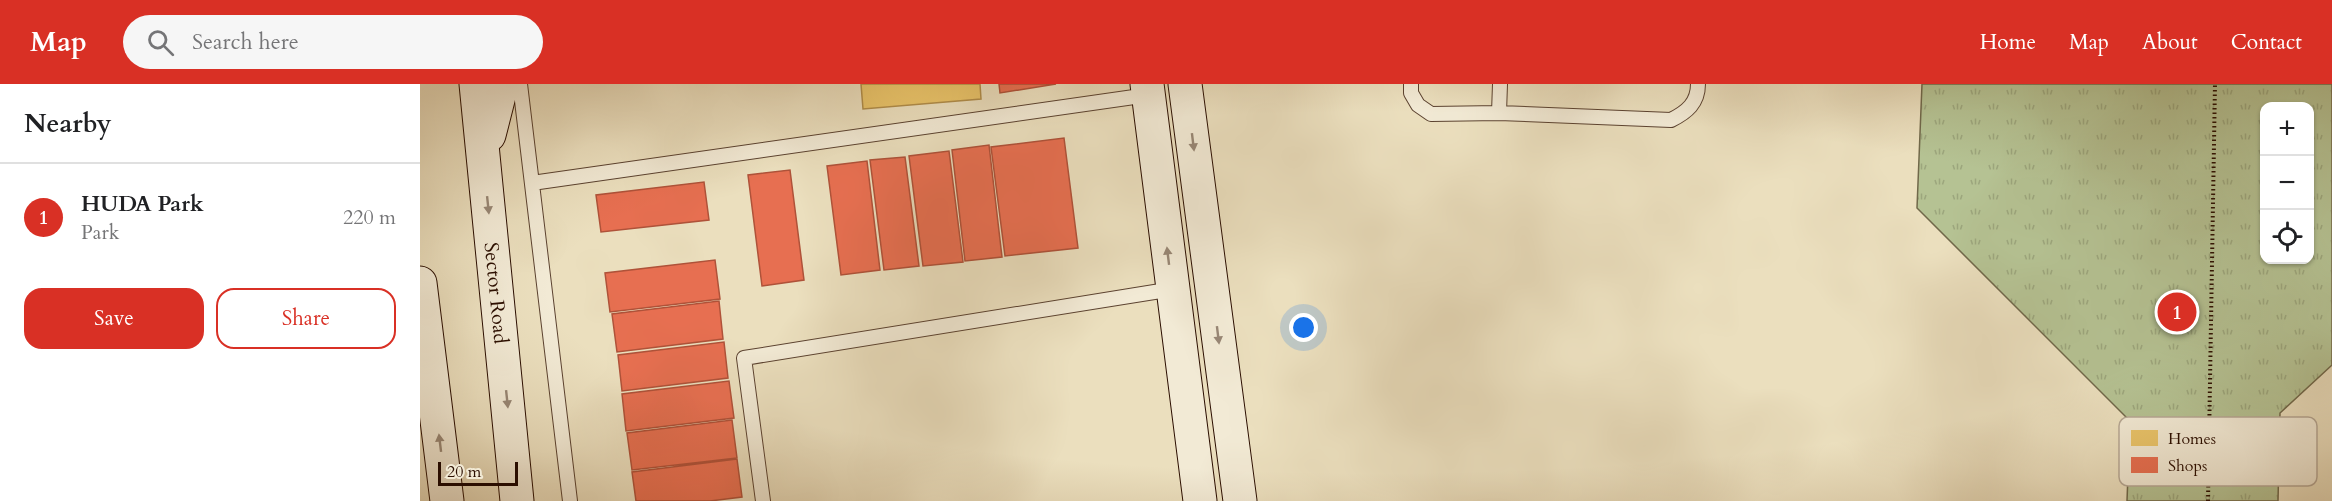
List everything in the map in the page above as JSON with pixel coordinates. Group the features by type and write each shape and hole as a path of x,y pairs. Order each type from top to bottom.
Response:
{"street":[{"name":"Sector Road","path":"476,84 517,501"},
{"path":"483,158 502,84"},
{"path":"1185,84 1209,417 1200,501"},
{"path":"1147,90 1173,289 1209,417 1240,501"},
{"path":"420,283 447,501"}],"lane":[{"path":"520,84 570,501"},
{"path":"1411,84 1411,93 1418,105 1431,114 1499,113 1671,120 1687,111 1698,94 1698,84"},
{"path":"1499,113 1500,84"},
{"path":"532,183 1147,90"},
{"path":"763,501 744,358 1173,289"}],"path":[{"path":"2209,417 2215,84"},
{"path":"2208,486 2208,501"}],"green space":[{"path":"1922,84 2332,84 2332,365 2280,413 2280,417 2126,417 1917,208"},
{"path":"2128,486 2278,486 2278,501 2127,501"}],"building: Homes":[{"path":"861,84 980,84 981,99 863,109"}],"building: Shops":[{"path":"999,84 1056,84 1000,93"},
{"path":"1064,138 1078,248 1005,256 991,147"},
{"path":"989,145 1002,257 965,261 952,150"},
{"path":"949,151 963,262 923,266 909,156"},
{"path":"905,157 919,266 884,270 870,160"},
{"path":"867,161 880,270 841,275 827,166"},
{"path":"790,170 804,280 762,286 748,175"},
{"path":"704,182 709,220 601,232 596,195"},
{"path":"715,260 720,299 610,312 605,273"},
{"path":"719,301 723,339 617,352 612,314"},
{"path":"724,342 728,378 622,391 618,355"},
{"path":"729,381 734,418 626,431 622,394"},
{"path":"732,420 737,458 632,470 627,433"},
{"path":"737,459 742,497 710,501 636,501 632,472"}],"place":[{"name":"HUDA Park","path":"2177,312"}]}
